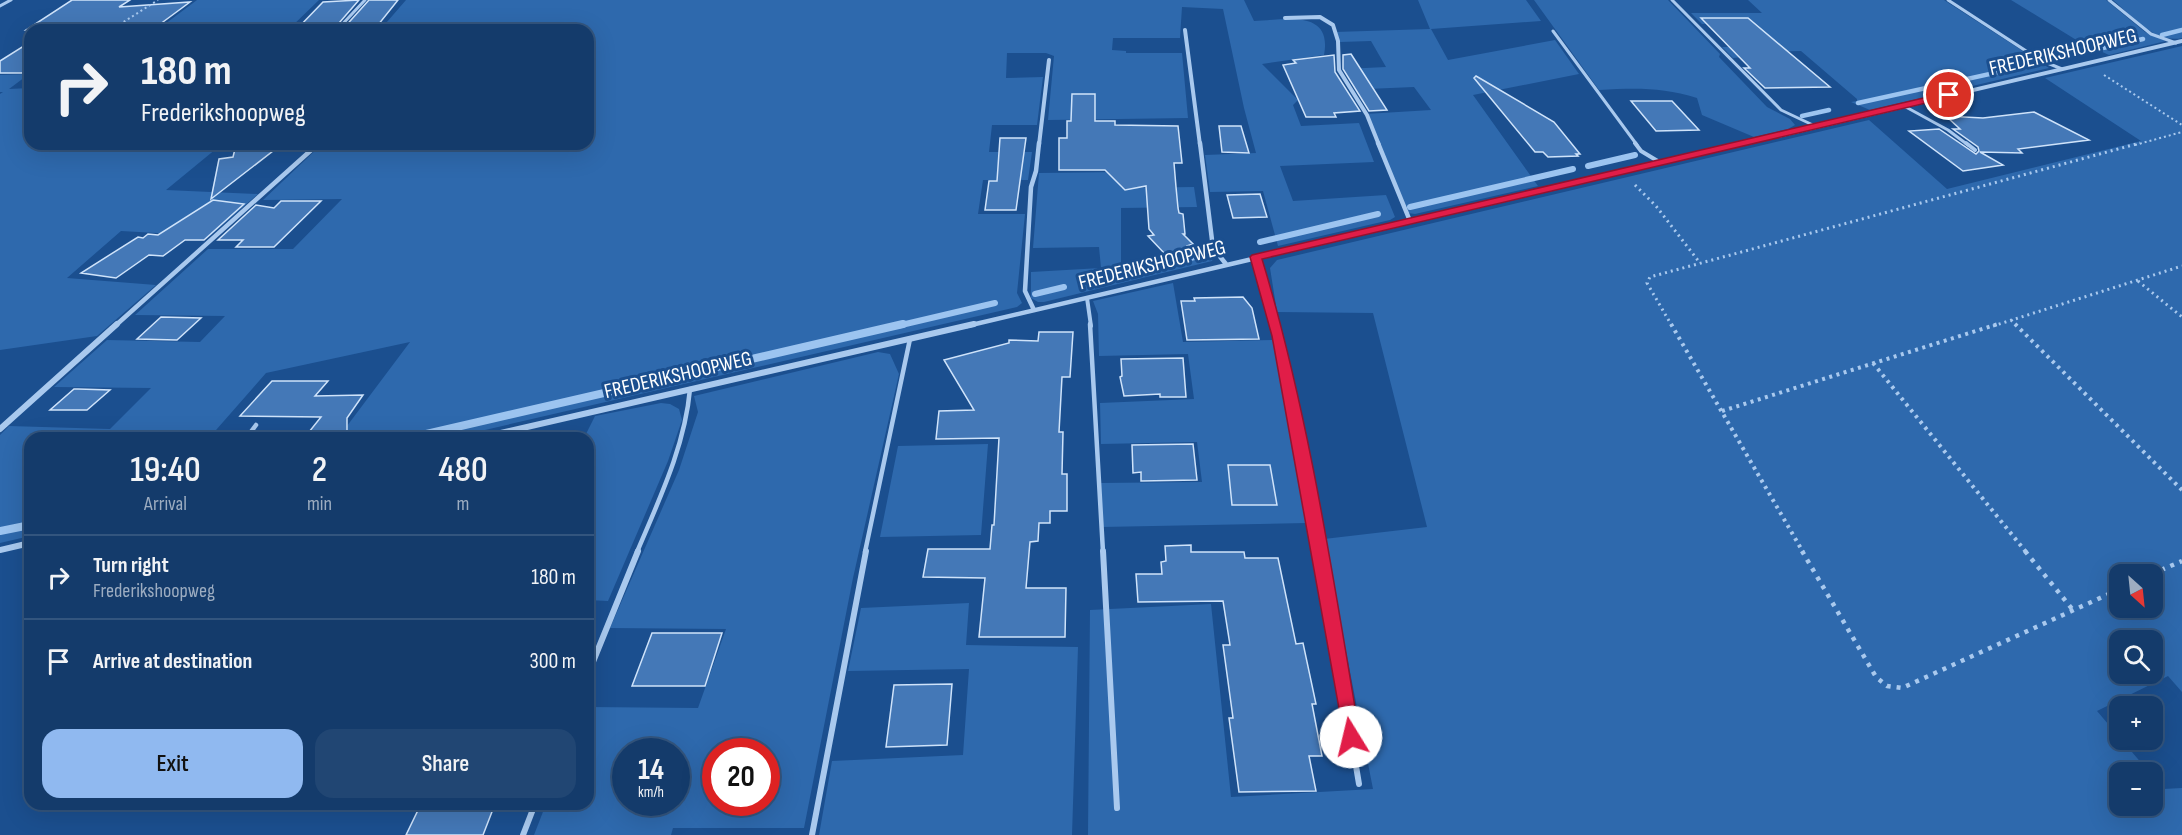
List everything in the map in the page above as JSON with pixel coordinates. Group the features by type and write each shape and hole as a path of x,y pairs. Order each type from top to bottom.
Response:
{"street":[{"path":"1285,18 1320,17 1333,26 1338,41 1339,70 1367,115 1404,211 1410,221"},
{"path":"1185,30 1212,248 1226,264"},
{"name":"FREDERIKSHOOPWEG","path":"504,432 2179,42"},
{"path":"1034,310 1025,291 1031,187 1036,171 1049,60"},
{"path":"0,429 311,150"},
{"path":"0,550 24,544"}],"lane":[{"path":"0,6 11,0"},
{"path":"343,24 365,0"},
{"path":"1672,0 1781,110 1815,126"},
{"path":"1948,0 2040,60 2062,69"},
{"path":"2109,0 2151,34 2179,42"},
{"path":"1552,31 1641,151 1661,163"},
{"path":"1903,105 1948,130 1975,150"},
{"path":"1256,257 1279,336 1324,572 1359,784"},
{"path":"1087,298 1090,315 1117,808"},
{"path":"812,835 867,543 910,339"},
{"path":"594,659 671,469 688,414 690,388"},
{"path":"251,432 256,425"},
{"path":"523,835 533,810"}],"path":[{"path":"120,24 158,0"},
{"path":"2086,64 2182,125"},
{"path":"2109,594 1902,688 1887,686 1876,677 1647,283 1650,277 2182,132"},
{"path":"1621,172 1656,206 1700,263"},
{"path":"1722,411 2182,266"},
{"path":"2138,280 2182,317"},
{"path":"2012,320 2182,490"},
{"path":"1872,363 2073,610"},
{"path":"2163,569 2182,561"}],"shaded area":[{"path":"197,0 319,0 294,24 165,24"},
{"path":"406,0 1244,0 1254,21 1303,20 1313,23 1321,30 1325,40 1324,55 1262,64 1298,100 1293,105 1301,126 1359,123 1374,162 1280,166 1293,201 1386,195 1395,217 1278,246 1263,191 1210,192 1205,155 1256,153 1223,9 1182,7 1180,38 1113,38 1112,50 1126,51 1126,53 1182,53 1188,118 1048,120 1054,56 1046,53 1007,53 1006,78 1043,77 1037,125 992,125 989,152 1032,152 1028,180 983,180 978,214 1025,214 1017,293 1022,303 1017,307 476,432 342,432 410,342 266,373 214,432 24,432 24,537 0,543 0,435 9,426 110,429 151,388 54,387 107,340 200,342 225,316 135,315 208,249 293,249 342,199 263,200 316,150 594,150 594,24 385,24"},
{"path":"1418,0 1526,0 1541,21 1431,29 1448,60 1555,40 1579,74 1473,95 1538,186 1415,214 1408,213 1365,114 1431,110 1414,87 1367,89 1344,69 1386,67 1371,41 1340,42 1335,32 1430,29"},
{"path":"1534,0 1668,0 1767,107 1790,119 1795,125 1788,129 1754,137 1702,115 1697,98 1648,89 1599,90"},
{"path":"1748,0 1944,0 2049,68 1870,110 1851,102 1857,99 1801,51 1763,52 1764,55 1733,58 1722,47 1756,47 1735,24 1702,24 1691,13 1762,13"},
{"path":"2011,0 2106,0 2145,32 2166,41 2109,55 2078,41"},
{"path":"2113,0 2182,0 2182,38 2172,39 2153,33"},
{"path":"2182,46 2182,692 2168,676 2163,678 2163,630 2109,630 2109,684 2152,684 2127,696 2109,696 2109,705 2097,711 2109,725 2109,750 2130,750 2140,762 2109,762 2109,816 2163,816 2163,789 2182,788 2182,835 1088,835 1090,610 1211,604 1231,797 1373,789 1324,539 1427,527 1373,313 1277,312 1270,268 1277,260 1869,120 1947,189 2141,141 2045,78"},
{"path":"24,74 24,78 9,89 24,88 24,150 215,150 166,190 258,194 210,236 121,231 67,278 156,285 97,336 0,350 0,94 3,92 0,92 0,75"},
{"path":"1120,172 1121,188 1194,187 1197,207 1121,208 1121,268 1209,250 1214,257 1212,261 1044,302 1031,298 1031,272 1101,268 1099,247 1033,248 1039,173"},
{"path":"1173,283 1183,342 1274,340 1306,523 1101,527 1099,483 1202,482 1197,442 1101,444 1100,403 1194,399 1188,354 1099,356 1098,314 1093,301"},
{"path":"878,352 890,354 899,374 853,578 804,828 673,828 671,835 534,835 544,810 594,810 594,707 698,708 726,629 610,628 679,470 698,412 694,396"},
{"path":"661,403 670,404 679,409 682,420 668,461 608,601 594,600 594,432 587,432 595,416"},
{"path":"988,444 981,535 880,537 898,446"},
{"path":"969,603 966,645 1078,647 1072,835 819,835 832,761 963,755 969,669 848,671 861,608"}],"building":[{"path":"72,0 130,0 119,7 190,2 160,24 35,24"},
{"path":"359,0 338,24 302,24 323,2"},
{"path":"369,0 398,0 379,24 347,24"},
{"path":"1701,18 1748,18 1830,87 1765,88 1744,68 1750,68"},
{"path":"24,46 24,72 0,73 0,61"},
{"path":"1351,54 1387,110 1369,111 1343,69 1343,55"},
{"path":"1334,55 1335,72 1360,111 1334,113 1336,117 1306,117 1283,65 1296,63 1293,60"},
{"path":"1476,76 1554,122 1580,154 1576,154 1578,156 1548,157 1543,152 1535,152 1474,78"},
{"path":"1072,94 1095,94 1095,121 1115,121 1115,125 1178,126 1182,163 1174,163 1176,187 1179,213 1183,214 1185,234 1183,234 1193,244 1187,246 1189,249 1165,254 1148,236 1154,235 1149,229 1146,186 1125,190 1105,170 1059,170 1059,138 1067,138 1067,121 1071,121"},
{"path":"1631,101 1672,101 1699,130 1656,131"},
{"path":"2034,112 2089,140 2018,149 2022,153 1980,152 2003,165 1963,171 1909,131 1939,129 1976,154 1979,151 1978,147 1953,129 1960,129 1946,116 1983,118"},
{"path":"1219,126 1241,126 1249,153 1222,152"},
{"path":"1000,138 1026,138 1016,210 985,210 989,181 997,181"},
{"path":"235,150 274,150 211,199 219,159 233,157"},
{"path":"1260,194 1267,217 1233,218 1227,195"},
{"path":"213,200 244,204 204,240 185,240 163,256 149,255 116,278 81,273 138,237 143,238 148,234 158,235"},
{"path":"281,201 321,201 274,247 236,247 243,240 218,240 256,205 274,208"},
{"path":"1243,297 1252,308 1259,339 1187,340 1181,301 1195,301 1194,298"},
{"path":"161,317 201,318 177,340 137,339"},
{"path":"1039,332 1073,332 1070,377 1062,377 1059,432 1063,432 1062,474 1067,474 1067,511 1050,511 1050,523 1039,523 1038,541 1030,542 1026,588 1066,588 1065,637 979,637 985,578 923,577 928,549 990,549 992,525 994,525 999,438 936,439 939,411 974,410 944,360 1009,343 1009,340 1038,341"},
{"path":"1183,358 1186,397 1160,397 1160,394 1124,396 1120,377 1122,376 1121,359"},
{"path":"272,381 328,381 315,396 363,395 347,418 347,432 309,432 321,417 240,416"},
{"path":"74,389 110,390 87,410 50,410"},
{"path":"1193,444 1197,480 1141,481 1141,472 1133,473 1132,445"},
{"path":"1228,465 1270,465 1277,505 1232,505"},
{"path":"1191,545 1191,552 1244,552 1245,558 1278,558 1296,644 1303,643 1316,704 1312,704 1322,756 1309,756 1316,791 1239,792 1229,718 1233,718 1223,645 1230,645 1223,601 1138,602 1136,574 1162,574 1161,562 1166,561 1165,546"},
{"path":"652,633 722,633 705,686 632,686"},
{"path":"952,684 947,745 886,747 894,685"},
{"path":"418,810 493,810 483,835 406,835"}],"waterway":[{"path":"2162,35 2182,30"},
{"path":"2049,60 2143,39"},
{"path":"1858,103 2035,64"},
{"path":"1802,116 1829,110"},
{"path":"1588,166 1635,155"},
{"path":"1410,207 1573,169"},
{"path":"1260,242 1378,214"},
{"path":"1088,282 1203,255"},
{"path":"1035,294 1064,287"},
{"path":"897,326 995,303"},
{"path":"435,432 903,324"},
{"path":"0,531 24,526"}],"route":[{"path":"1351,737 1324,572 1279,336 1256,257 1949,95"}]}
